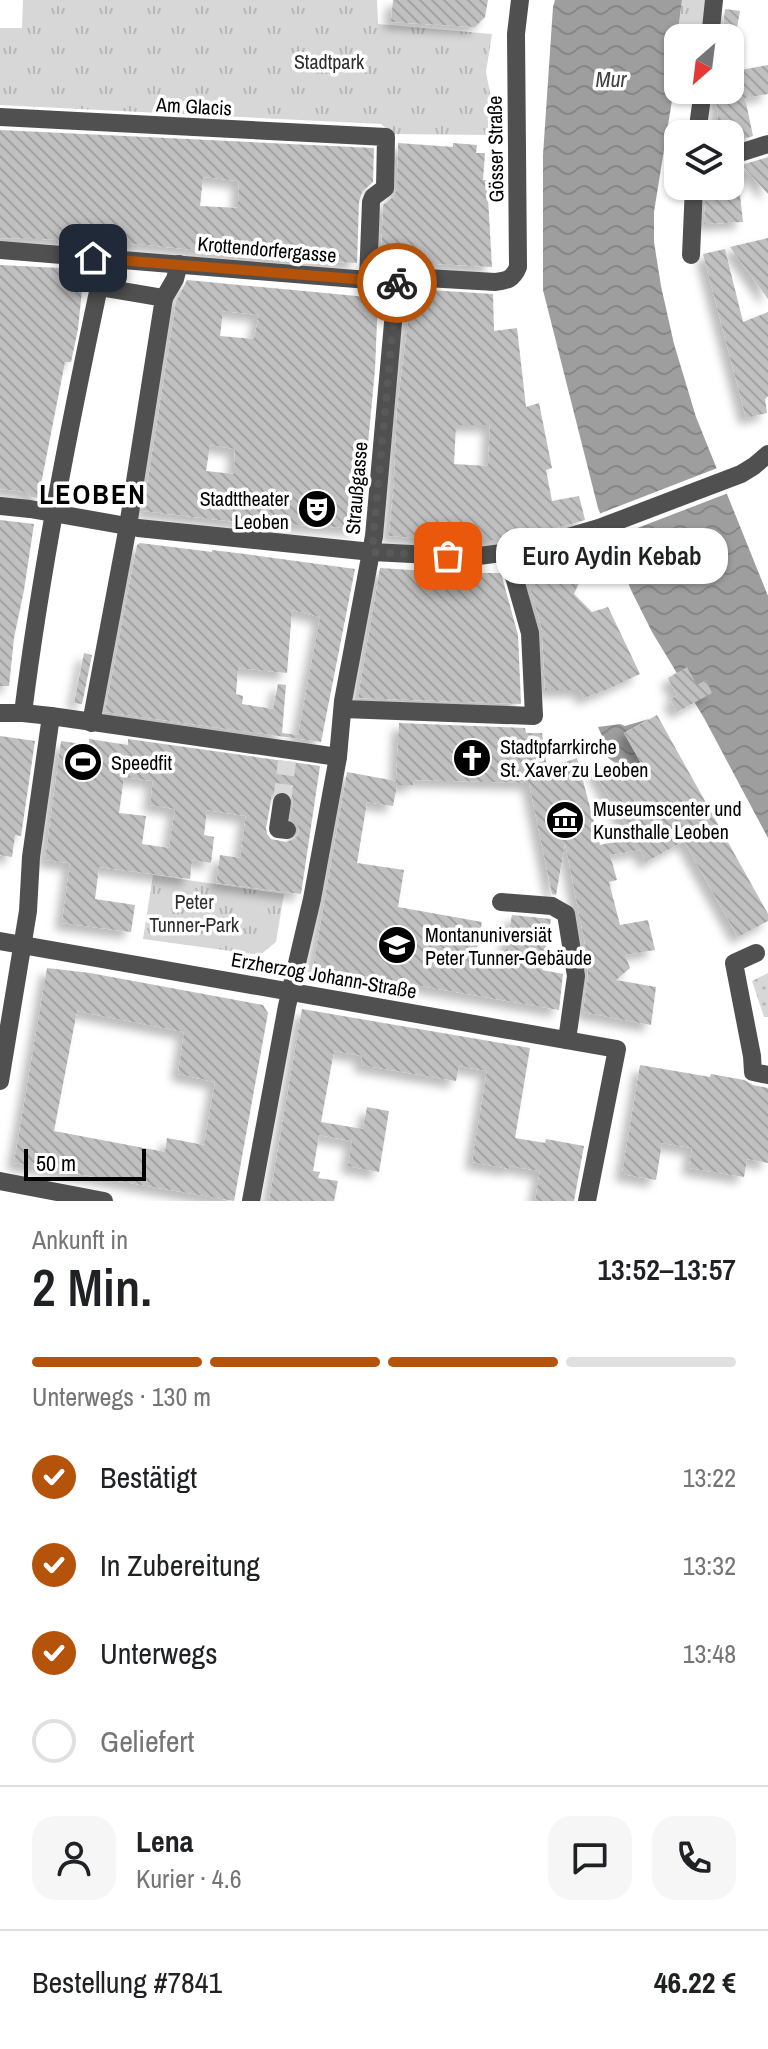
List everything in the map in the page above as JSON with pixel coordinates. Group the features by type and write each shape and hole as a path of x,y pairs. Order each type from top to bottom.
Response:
{"street":[{"name":"Gösser Straße","path":"495,282 514,276 518,267 516,48 520,0"},
{"path":"711,24 714,0"},
{"name":"Am Glacis","path":"0,117 386,137 385,188 371,202 368,280"},
{"path":"744,152 768,144"},
{"path":"691,255 693,200"},
{"name":"Krottendorfergasse","path":"0,250 368,280 397,278 495,282"},
{"path":"23,713 46,512 99,287 92,269 93,258"},
{"path":"94,723 133,527 164,298 179,264"},
{"name":"Straußgasse","path":"251,1201 290,992 312,899 332,760 372,552 397,278"},
{"path":"99,287 164,298"},
{"path":"531,548 599,528 741,474 768,454"},
{"path":"0,506 133,527 372,552 471,557 510,552"},
{"path":"343,705 534,716 530,633 513,573"},
{"path":"0,713 51,716 332,760"},
{"path":"0,1081 27,917 31,857 51,716"},
{"path":"282,802 278,829 287,830"},
{"path":"501,902 552,906 566,914 576,976 567,1040"},
{"name":"Erzherzog Johann-Straße","path":"0,941 617,1049 587,1201"},
{"path":"756,953 734,963 753,1072 768,1075"},
{"path":"0,1181 104,1201"}],"green space":[{"name":"Stadtpark","path":"23,0 377,0 378,24 492,34 486,72 497,129 489,135 393,134 381,124 0,105 0,28 22,28"},
{"path":"682,0 709,0 707,24 679,24"},
{"name":"Peter Tunner-Park","path":"153,875 284,894 276,942 260,955 143,939"},
{"path":"768,973 768,1017 764,1017 752,981"}],"water":[{"name":"Mur","path":"555,0 682,0 679,24 664,24 664,104 671,104 669,120 664,120 664,150 654,212 654,242 674,344 696,417 768,596 768,838 704,718 652,632 631,590 598,508 543,290 543,155"},
{"path":"649,719 624,733 641,763 625,765 614,762 595,741 602,736 598,727 625,726"}],"pier":[{"path":"720,467 731,492 606,540 596,515"}],"building":[{"path":"393,0 488,0 485,17 475,27 391,22"},
{"path":"725,9 740,11 738,24 723,24"},
{"path":"768,65 768,94 745,98 753,136 744,139 744,120 718,120 716,104 744,104 744,69"},
{"path":"0,130 374,148 373,182 362,192 359,202 357,263 276,259 148,245 0,238","holes":["203,177 239,181 238,208 200,206"]},
{"path":"398,143 453,147 453,143 477,145 476,153 485,153 483,180 487,180 492,267 381,261 383,205 397,189"},
{"path":"768,157 768,194 744,167 744,164"},
{"path":"705,200 741,200 743,222 704,224"},
{"path":"768,238 768,299 730,247"},
{"path":"725,249 743,322 768,312 767,413 746,418 703,254"},
{"path":"0,265 80,269 83,280 78,329 71,362 65,362 40,489 44,499 32,497 27,492 0,489"},
{"path":"187,280 378,298 375,369 360,529 270,523 270,526 143,511 176,302","holes":["223,311 259,315 254,339 220,336","210,445 235,449 234,474 206,471"]},
{"path":"412,289 493,294 494,331 517,328 526,407 539,403 552,468 546,470 552,501 579,496 585,520 528,536 520,545 509,540 389,536 397,410","holes":["456,425 490,425 488,466 454,464"]},
{"path":"0,520 34,524 9,686 0,686"},
{"path":"137,545 212,550 355,569 321,742 105,712","holes":["292,610 320,617 298,735 282,733 286,685 278,684 273,709 242,704 243,696 236,694 238,668 287,673"]},
{"path":"576,547 585,567 575,570 579,583 574,594 592,612 608,607 640,674 584,698 580,690 545,690 542,630 525,570 517,562 521,555 534,560"},
{"path":"380,568 501,573 518,635 521,704 358,698"},
{"path":"84,653 92,655 82,704 74,703"},
{"path":"687,667 697,685 706,680 712,693 677,712 670,699 677,696 668,678"},
{"path":"657,715 768,914 768,921 738,937 684,841 646,862 640,850 610,855 617,880 609,882 620,925 648,920 655,950 625,955 630,968 616,980 656,987 651,1025 583,1012 588,977 587,954 565,843 556,895 552,894 529,783 414,780 413,785 397,785 393,806 367,802 357,863 404,870 398,907 482,922 474,964 502,969 512,915 551,919 542,970 563,974 559,1010 313,967 347,772 396,781 399,723 525,728 526,733 542,733 547,768 577,758 600,845 633,838 592,768 606,765 649,777 624,733"},
{"path":"0,736 35,741 21,836 15,835 12,857 0,855"},
{"path":"89,739 128,745 128,739 320,766 301,894 216,883 220,855 240,858 246,816 207,810 204,835 214,837 211,863 192,860 190,879 99,867 95,899 135,905 131,932 62,923 70,863 45,860 61,741 89,745","holes":["124,777 153,781 150,805 175,809 169,848 142,844 146,816 119,813","285,790 293,798 292,819 299,831 296,838 286,842 271,839 266,828 272,795"]},
{"path":"47,968 263,1005 268,1013 234,1201 14,1163","holes":["77,1011 184,1032 178,1074 215,1082 204,1145 167,1138 165,1152 54,1131"]},
{"path":"302,1009 530,1048 515,1138 545,1143 546,1139 584,1146 574,1201 535,1201 540,1171 472,1162 487,1071 459,1066 456,1081 361,1065 362,1056 334,1051 321,1122 363,1129 367,1107 389,1111 379,1172 348,1166 352,1141 319,1135 313,1171 320,1172 318,1178 338,1181 334,1201 269,1201"},
{"path":"640,1065 710,1077 711,1074 768,1088 768,1163 747,1159 744,1177 689,1168 692,1148 662,1143 656,1180 622,1174"}],"tunnel":[{"path":"282,802 287,761"}],"way so far":[{"path":"397,283 372,552 448,556"}],"place":[{"name":"Stadttheater Leoben","path":"317,509"},
{"name":"Euro Aydin Kebab","path":"448,556"},
{"name":"Stadtpfarrkirche St. Xaver zu Leoben","path":"472,758"},
{"name":"Speedfit","path":"83,762"},
{"name":"Museumscenter und Kunsthalle Leoben","path":"565,820"},
{"name":"Montanuniversiät Peter Tunner-Gebäude","path":"397,945"}],"district":[{"name":"LEOBEN","path":"93,494"}],"route":[{"path":"93,258 368,280 397,278 397,283"}]}
